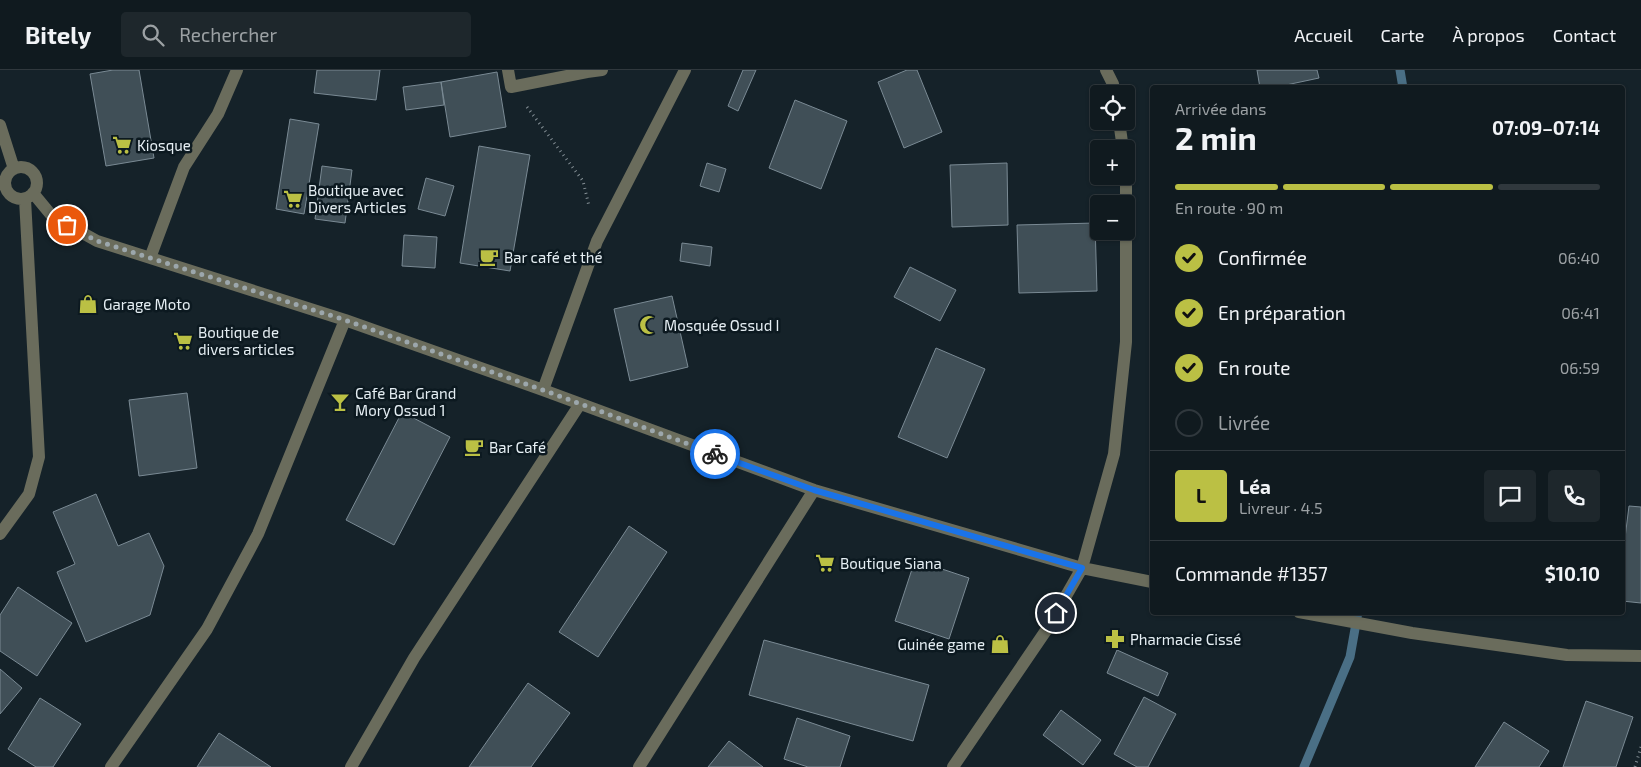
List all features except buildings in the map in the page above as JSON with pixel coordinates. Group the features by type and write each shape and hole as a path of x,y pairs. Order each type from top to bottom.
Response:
{"street":[{"path":"150,258 184,167 218,114 237,70"},
{"path":"508,70 511,87 602,70"},
{"path":"543,390 597,241 684,70"},
{"path":"1106,70 1113,85"},
{"path":"0,125 14,169"},
{"path":"0,534 29,494 39,457 29,196 37,184 33,173 24,167 14,169 6,176 3,194 14,198 29,196 52,216 97,241 345,320 543,390 814,490 1082,568 1150,582"},
{"path":"953,767 1047,629 1082,568 1114,454 1126,342 1126,185"},
{"path":"111,767 206,629 258,534 345,320"},
{"path":"350,767 414,658 580,404"},
{"path":"639,767 814,490"},
{"path":"1310,615 1412,633 1567,655 1641,656"}],"path":[{"path":"511,87 583,181 597,241"},
{"path":"1635,767 1641,748"}],"waterway":[{"path":"1400,70 1402,85"},
{"path":"1304,767 1350,657 1357,615"}],"way so far":[{"path":"67,225 97,241 345,320 543,390 715,454"}],"place":[{"name":"Kiosque","path":"122,145"},
{"name":"Boutique avec Divers Articles","path":"293,199"},
{"name":"Bar café et thé","path":"489,257"},
{"name":"Garage Moto","path":"88,304"},
{"name":"Mosquée Ossud I","path":"649,325"},
{"name":"Boutique de divers articles","path":"183,341"},
{"name":"Café Bar Grand Mory Ossud 1","path":"340,402"},
{"name":"Bar Café","path":"474,447"},
{"name":"Boutique Siana","path":"825,563"},
{"name":"Pharmacie Cissé","path":"1115,639"},
{"name":"Guinée game","path":"1000,644"}],"route":[{"path":"715,454 814,490 1082,568 1056,613"}]}
